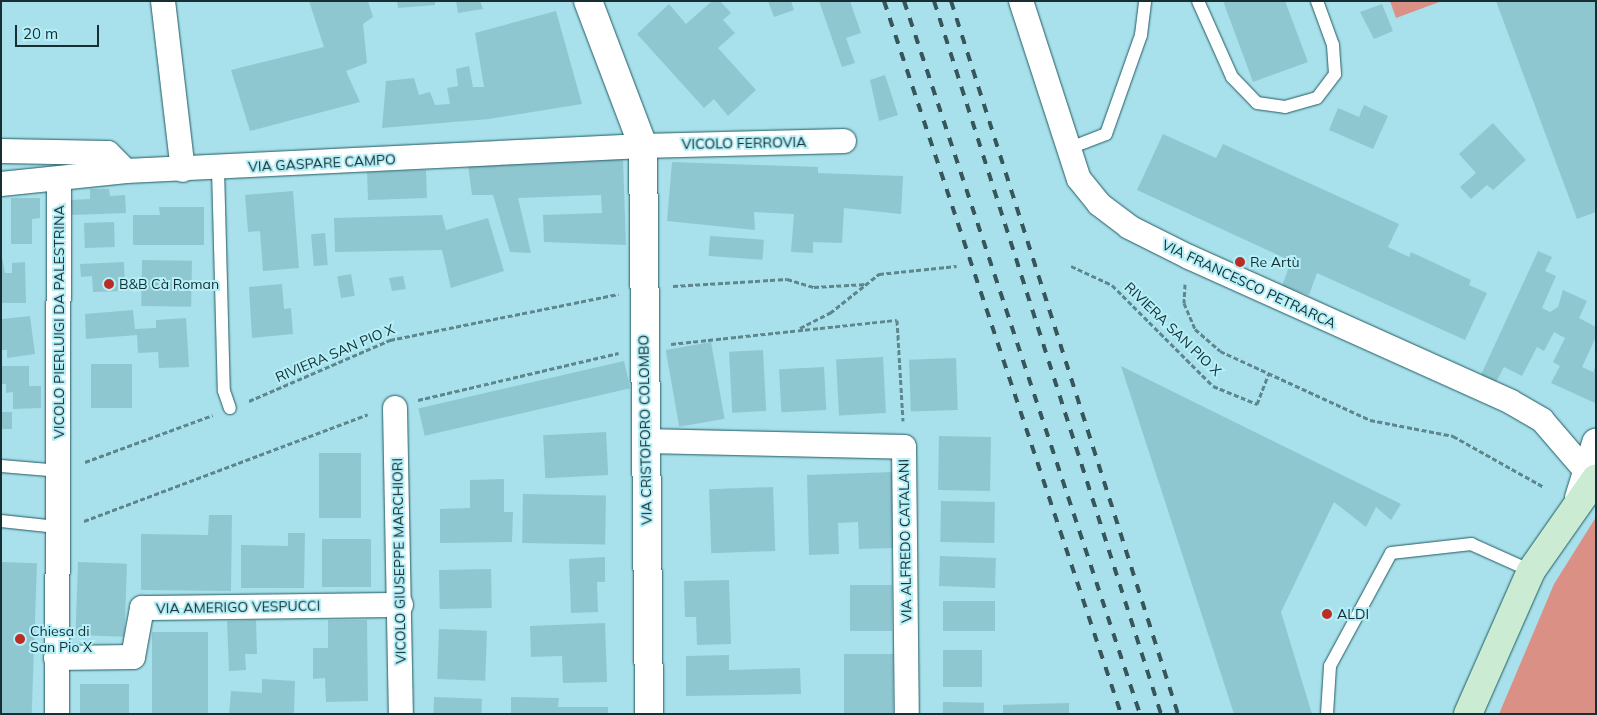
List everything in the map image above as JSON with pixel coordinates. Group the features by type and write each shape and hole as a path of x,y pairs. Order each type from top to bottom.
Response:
{"main road":[{"path":"1468,714 1531,571 1587,482"}],"street":[{"path":"163,1 183,170"},
{"path":"588,1 643,146"},
{"name":"VIA FRANCESCO PETRARCA","path":"1021,1 1079,179 1099,204 1130,227 1189,257 1511,402 1542,420 1587,482"},
{"name":"VICOLO FERROVIA","path":"643,146 844,141"},
{"name":"VIA GASPARE CAMPO","path":"1,184 59,180 126,171 218,169 643,146"},
{"name":"VIA CRISTOFORO COLOMBO","path":"643,146 651,347 646,441 649,714"},
{"path":"1,151 108,153 126,171"},
{"name":"VICOLO PIERLUIGI DA PALESTRINA","path":"57,714 57,528 60,467 59,180"},
{"name":"VICOLO GIUSEPPE MARCHIORI","path":"395,408 401,605 401,714"},
{"name":"VIA ALFREDO CATALANI","path":"646,441 904,447 907,714"},
{"path":"1587,482 1596,443"},
{"name":"VIA AMERIGO VESPUCCI","path":"56,658 133,657 142,608 401,605"}],"lane":[{"path":"1064,135 1075,146 1106,134 1141,35 1145,1"},
{"path":"1198,1 1232,77 1257,103 1285,107 1317,98 1335,74 1333,45 1317,1"},
{"path":"218,169 224,391 230,408"},
{"path":"1,466 60,467"},
{"path":"1,521 57,528"},
{"path":"1326,714 1330,666 1391,553 1471,544 1531,571"}],"path":[{"path":"1189,257 1184,303 1195,329 1220,351 1370,420 1454,436 1544,487"},
{"path":"798,328 830,313 867,284 890,271 956,266"},
{"name":"RIVIERA SAN PIO X","path":"1071,266 1112,285 1212,386 1257,404 1269,373"},
{"path":"662,287 787,279 814,287 867,284"},
{"name":"RIVIERA SAN PIO X","path":"60,467 230,408 390,340 629,292"},
{"path":"57,528 123,508 325,427 395,408 651,347 798,328 897,320 904,447"}],"shaded area":[{"path":"1390,1 1442,1 1396,18"},
{"path":"1596,517 1596,714 1499,714 1554,584"}],"building":[{"path":"309,1 368,1 373,17 363,24 367,63 346,71 360,102 250,131 231,70 324,47"},
{"path":"397,1 435,1 435,5 398,8"},
{"path":"456,1 480,1 483,9 458,13"},
{"path":"712,1 720,1 731,13 723,20 735,33 718,48 756,90 728,116 714,99 704,108 637,34 669,4 686,24"},
{"path":"768,1 791,1 794,10 774,17"},
{"path":"819,1 850,1 861,33 846,38 855,63 842,67"},
{"path":"1223,1 1285,1 1308,62 1253,82"},
{"path":"1496,1 1596,1 1596,212 1577,219"},
{"path":"1382,4 1393,31 1374,39 1360,12"},
{"path":"556,11 582,104 489,119 382,128 386,81 414,78 419,95 430,92 435,105 450,104 447,88 458,86 456,69 469,66 473,87 484,87 475,33"},
{"path":"885,75 898,115 879,121 870,80"},
{"path":"1364,105 1388,116 1373,149 1329,130 1338,108 1359,117"},
{"path":"1493,123 1526,160 1493,190 1487,185 1471,199 1460,187 1476,173 1459,154"},
{"path":"1163,134 1216,158 1223,144 1399,224 1388,247 1409,257 1411,252 1471,280 1469,285 1487,293 1465,340 1317,273 1309,295 1282,286 1291,261 1137,190"},
{"path":"623,159 626,245 544,242 543,215 602,213 601,195 518,198 531,253 510,252 493,195 472,195 468,165"},
{"path":"672,162 818,167 818,173 903,176 901,214 844,208 842,243 813,242 813,253 791,252 794,214 754,212 755,230 667,221"},
{"path":"426,170 427,198 368,200 367,172"},
{"path":"90,189 109,189 110,196 125,195 126,213 72,215 71,200 90,199"},
{"path":"293,191 299,268 263,271 260,231 248,232 245,195"},
{"path":"11,198 40,198 40,218 32,219 32,244 11,244"},
{"path":"159,207 204,207 204,245 133,245 133,215 160,215"},
{"path":"442,215 446,230 488,218 504,271 451,288 442,250 335,252 334,218"},
{"path":"114,222 115,247 85,248 84,223"},
{"path":"325,233 328,265 314,266 311,234"},
{"path":"710,236 764,240 762,260 709,256"},
{"path":"1,251 5,273 12,273 12,263 25,262 26,303 1,303"},
{"path":"1538,251 1552,257 1545,271 1556,276 1542,308 1550,312 1558,307 1563,290 1587,301 1579,318 1596,327 1596,337 1582,367 1593,372 1596,366 1595,403 1551,383 1560,366 1553,362 1565,338 1554,332 1544,351 1537,347 1522,376 1504,367 1495,384 1480,377"},
{"path":"142,260 192,261 191,307 141,306"},
{"name":"B&B Cà Roman","path":"124,262 125,291 93,292 92,276 81,277 80,264"},
{"path":"351,274 355,296 341,298 337,276"},
{"path":"403,276 406,289 392,291 389,278"},
{"path":"282,284 284,309 291,308 293,334 252,338 249,287"},
{"path":"133,310 135,329 156,328 156,320 186,318 189,367 159,368 158,352 138,353 137,335 86,339 85,314"},
{"path":"30,316 35,354 7,358 7,350 1,350 2,319"},
{"path":"711,342 725,419 679,427 666,350"},
{"path":"763,350 766,411 732,413 729,352"},
{"path":"883,357 886,413 839,415 836,359"},
{"path":"956,358 958,410 911,412 909,360"},
{"path":"624,361 630,388 425,436 418,408"},
{"path":"91,364 132,364 132,408 91,408"},
{"path":"1,366 29,366 29,386 41,386 41,408 13,409 13,392 6,393 6,384 1,384"},
{"path":"1121,366 1401,504 1391,520 1376,507 1366,527 1334,502 1281,612 1312,714 1234,714"},
{"path":"824,367 826,410 781,412 779,369"},
{"path":"1,412 12,412 12,429 1,429"},
{"path":"606,432 608,475 545,478 543,435"},
{"path":"939,436 991,437 990,491 938,490"},
{"path":"319,453 361,453 361,518 319,518"},
{"path":"893,472 895,548 859,549 858,522 838,523 839,554 809,555 807,475"},
{"path":"504,479 504,512 513,512 512,542 440,543 440,509 470,508 470,480"},
{"path":"773,487 775,551 711,553 709,489"},
{"path":"523,494 606,495 605,544 522,543"},
{"path":"941,501 995,502 994,543 940,542"},
{"path":"209,515 232,515 231,591 141,590 141,534 208,535"},
{"path":"288,533 305,533 304,588 241,588 241,545 288,546"},
{"path":"322,539 371,539 371,587 322,587"},
{"path":"940,556 996,558 995,588 939,586"},
{"path":"605,557 605,582 597,582 598,612 571,613 569,559"},
{"name":"Chiesa di San Pio X","path":"1,562 37,563 32,714 1,714"},
{"path":"78,562 127,564 124,637 75,635"},
{"path":"491,569 492,608 440,609 439,570"},
{"path":"729,580 731,644 697,645 696,617 685,617 684,581"},
{"path":"850,585 892,585 892,631 850,631"},
{"path":"943,601 995,601 995,631 943,631"},
{"path":"256,620 257,654 245,654 246,670 229,671 227,621"},
{"path":"328,620 367,620 368,701 326,702 325,678 313,679 313,648 328,648"},
{"path":"605,623 607,682 563,683 562,656 531,657 530,626"},
{"path":"439,629 487,631 485,681 437,679"},
{"path":"152,632 208,632 208,714 152,714"},
{"path":"943,650 982,650 982,687 943,687"},
{"path":"844,654 893,654 893,714 844,714"},
{"path":"729,655 729,670 800,668 801,694 686,696 686,656"},
{"path":"262,679 295,681 294,714 229,714 231,691 262,693"},
{"path":"80,684 129,684 129,714 80,714"},
{"path":"434,697 482,699 481,714 433,714"},
{"path":"511,697 559,698 558,707 608,707 608,714 511,714"},
{"path":"943,702 984,703 984,714 943,714"},
{"path":"1069,703 1069,714 1003,714 1003,705"}],"railway":[{"path":"884,1 1121,714"},
{"path":"904,1 1140,714"},
{"path":"934,1 1161,714"},
{"path":"951,1 1178,714"}],"place":[{"name":"Re Artù","path":"1240,262"},
{"name":"B&B Cà Roman","path":"109,284"},
{"name":"ALDI","path":"1327,614"},
{"name":"Chiesa di San Pio X","path":"20,639"}]}
